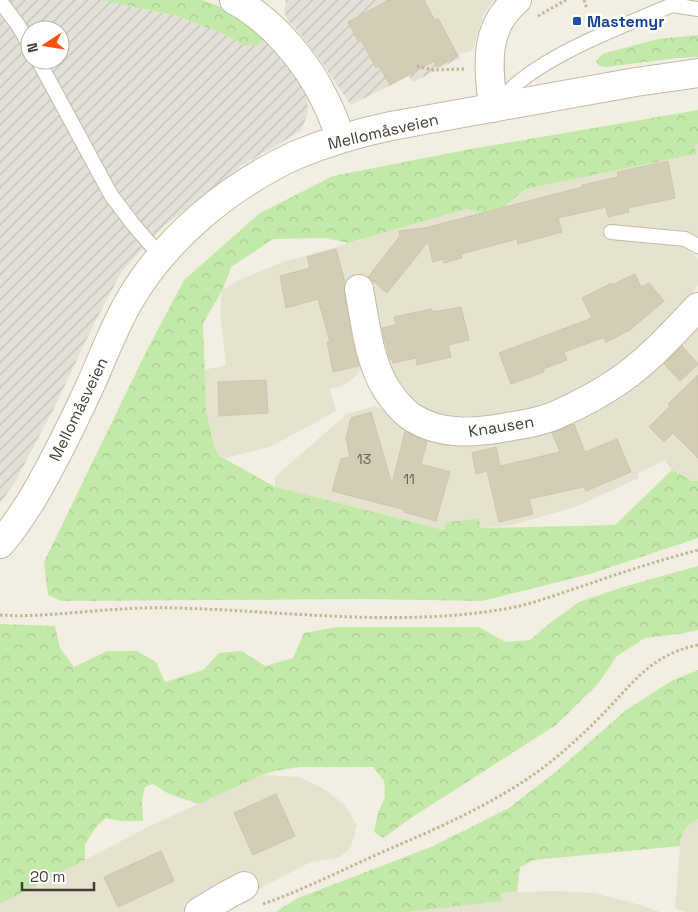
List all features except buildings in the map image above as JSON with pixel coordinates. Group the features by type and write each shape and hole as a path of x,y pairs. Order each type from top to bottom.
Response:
{"street":[{"path":"251,4 285,40 302,63 326,101 341,138"},
{"path":"494,108 489,54 497,23 505,11 527,8"},
{"name":"Mellomåsveien","path":"0,544 20,517 70,431 128,304 144,279 184,232 226,196 275,165 341,138 391,126 636,82 698,74"},
{"name":"Knausen","path":"359,288 372,353 377,371 387,390 396,402 419,421 432,427 461,432 498,429 526,424 552,416 600,393 622,379 646,358 698,307"},
{"path":"199,912 227,895 252,896"}],"lane":[{"path":"0,1 20,28"},
{"path":"494,108 518,82 565,52 675,3 698,8"},
{"path":"43,70 111,195 133,224 162,256"},
{"path":"612,232 680,238 694,242 698,246"}],"path":[{"path":"527,8 566,0"},
{"path":"584,0 587,9"},
{"path":"417,66 433,70 490,69"},
{"path":"0,615 41,616 131,608 177,608 400,618 460,614 512,608 528,604 698,550"},
{"path":"252,896 284,896 454,821 504,794 532,776 576,740 642,672 667,655 684,648 698,646"}],"shaded area":[{"path":"0,0 100,0 174,15 224,34 244,45 265,38 294,69 307,96 308,113 301,131 241,166 164,226 122,271 15,482 0,503"},
{"path":"286,0 425,0 435,19 438,17 460,58 413,82 409,76 351,105 318,57 287,20 284,10"},
{"path":"425,0 494,0 484,13 473,49 470,52 458,54 439,18 436,19"},
{"path":"698,144 698,237 681,230 613,225 612,239 678,244 688,249 698,259 698,285 632,355 606,375 570,394 530,408 495,416 439,414 418,407 403,395 352,329 361,368 350,381 330,389 336,411 272,446 226,458 218,455 214,446 206,410 204,370 226,365 220,313 222,291 237,281 280,263 467,209 485,214 499,211 524,189 696,154 695,145"},
{"path":"698,326 698,481 694,481 672,470 665,460 638,473 639,478 575,507 512,525 481,528 479,519 444,530 275,488 275,478 279,473 347,414 374,406 382,409 404,428 546,431 583,418"},
{"path":"262,775 300,777 322,788 343,803 357,825 351,847 340,857 311,862 247,895 210,894 182,912 0,912 0,904 152,825"},
{"path":"698,819 698,912 686,912 675,908 681,836"},
{"path":"555,891 594,893 660,912 408,912 501,901 500,893"}],"green space":[{"path":"100,0 202,0 232,11 265,38 256,46 244,45 224,34 174,15"},
{"path":"698,35 698,57 607,67 599,66 596,61 602,54 658,39"},
{"path":"698,110 698,144 695,145 696,154 525,189 499,211 485,214 467,209 348,243 326,238 273,239 231,267 222,291 203,323 206,410 214,446 218,455 275,487 444,530 446,522 479,519 481,528 615,525 672,470 693,481 698,481 698,538 590,574 482,601 364,599 61,601 48,595 44,562 147,350 184,280 260,213 333,176 471,149"},
{"path":"698,566 698,630 645,638 617,656 598,684 556,725 383,838 374,832 378,813 385,796 384,781 373,767 301,767 279,770 262,775 199,804 169,794 153,784 145,787 142,800 143,821 121,821 106,818 97,826 85,844 85,860 0,904 0,624 55,626 60,648 74,667 107,651 137,651 156,662 165,682 203,670 219,653 242,651 265,666 293,658 304,633 337,627 479,627 505,642 530,640 579,602 623,587"},
{"path":"698,670 698,819 685,830 680,846 534,860 520,867 517,892 501,893 501,901 408,912 275,912 298,898 431,847 509,808 558,770 626,710 673,680"}],"place":[{"name":"Mastemyr","path":"577,21"}]}
